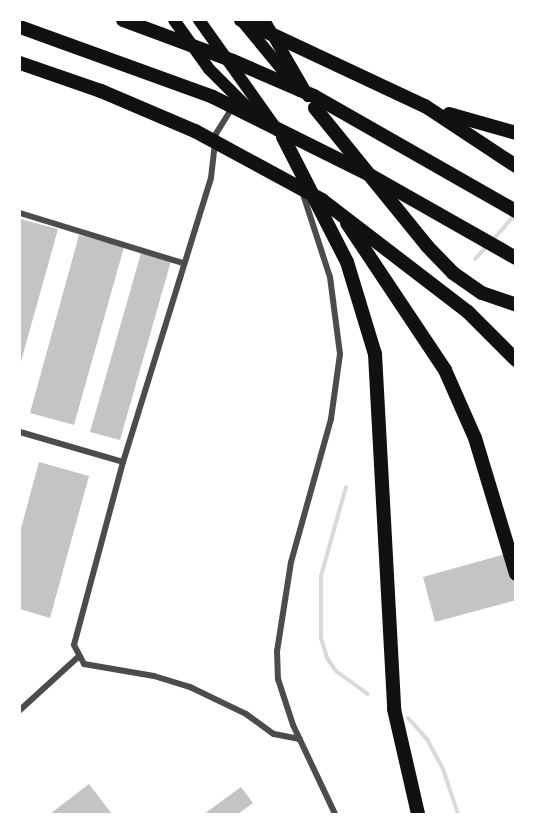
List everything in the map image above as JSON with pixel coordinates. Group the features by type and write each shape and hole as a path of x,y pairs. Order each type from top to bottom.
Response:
{"highway":[{"path":"123,20 233,61 314,96 516,211"},
{"path":"241,20 425,106 516,166"},
{"path":"20,27 213,97 368,174 516,258"},
{"path":"20,63 101,91 195,131 322,200 460,305 516,360"},
{"path":"425,106 516,133"},
{"path":"315,108 427,246 453,273 482,293 516,306"},
{"path":"283,137 363,245 445,370 475,438 516,574"},
{"path":"283,137 347,262 375,354 394,709 418,814"}],"main road":[{"path":"174,20 237,99 283,137"},
{"path":"199,20 283,137"},
{"path":"241,20 315,108"},
{"path":"264,20 315,108"}],"street":[{"path":"237,99 216,134 211,178 123,462 74,645 78,657 84,664 154,676 190,687 246,714 274,734 300,739"},
{"path":"283,137 330,277 340,354 331,419 291,562 277,651 278,679 300,739 335,814"},
{"path":"20,213 183,263"},
{"path":"20,432 123,462"},
{"path":"20,710 78,657"}],"building":[{"path":"20,219 58,229 20,365"},
{"path":"79,235 124,247 74,425 30,413"},
{"path":"141,253 171,261 120,440 90,432"},
{"path":"39,462 89,476 50,618 20,609 20,532"},
{"path":"516,551 516,600 435,622 423,577"},
{"path":"89,784 112,814 50,814"},
{"path":"241,787 253,803 238,814 204,814"}],"waterway":[{"path":"492,241 515,215"},
{"path":"475,259 487,246"},
{"path":"346,487 321,576 321,638 327,658 336,671 368,694"},
{"path":"408,718 427,739 443,769 458,814"}]}
